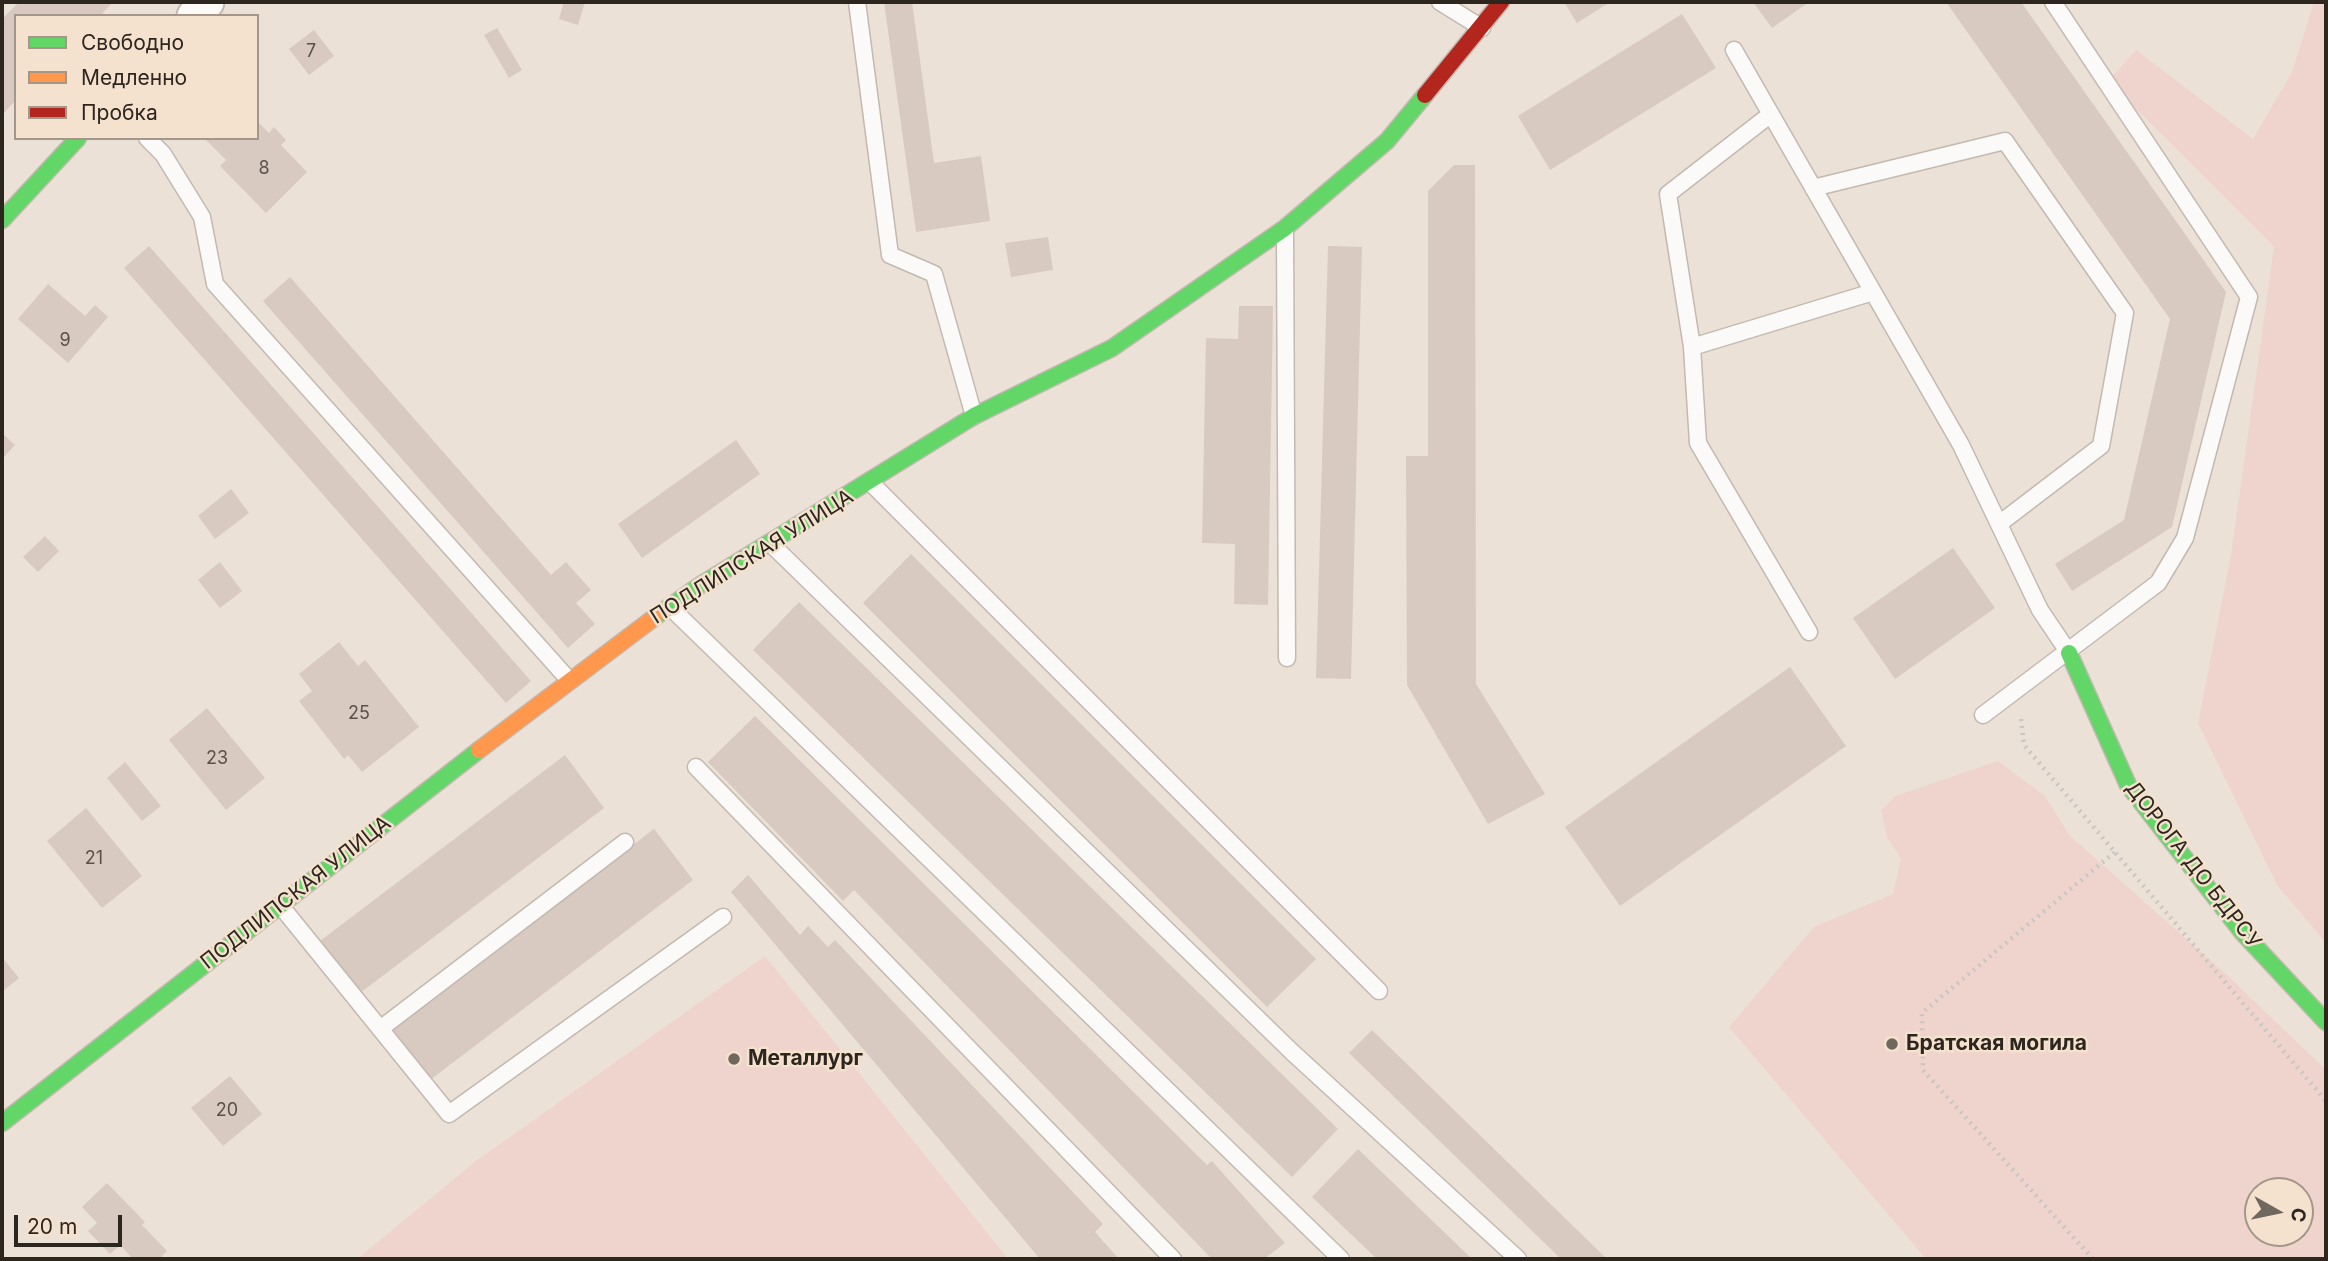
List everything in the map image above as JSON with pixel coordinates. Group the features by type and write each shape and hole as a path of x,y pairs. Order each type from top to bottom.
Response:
{"street":[{"name":"ПОДЛИПСКАЯ УЛИЦА","path":"2,1124 569,680 670,607 974,416 1112,348 1285,228 1387,141 1501,2"},
{"path":"2,220 76,140"},
{"name":"ДОРОГА ДО БДРСУ","path":"2069,653 2128,785 2242,932 2326,1022"}],"lane":[{"path":"856,2 890,255 934,274 974,416"},
{"path":"1440,2 1482,28"},
{"path":"1983,715 2069,653 2158,583 2185,538 2249,297 2053,2"},
{"path":"1734,50 1962,445 2040,610 2069,653"},
{"path":"1771,114 1668,194 1692,347 1698,443 1809,632"},
{"path":"149,140 163,154 202,217 215,284 569,680"},
{"path":"1813,188 2005,141 2125,313 2101,446 1999,524"},
{"path":"1285,228 1287,659"},
{"path":"1692,347 1873,292"},
{"path":"871,483 1380,991"},
{"path":"770,543 1293,1052 1518,1259"},
{"path":"670,607 1341,1259"},
{"path":"696,767 1172,1259"},
{"path":"380,1029 625,842"},
{"path":"280,905 449,1114 723,917"}],"path":[{"path":"2018,690 2024,745 2326,1101"},
{"path":"2093,1259 1923,1070 1922,1013 2115,852"}],"shaded area":[{"path":"2314,2 2326,2 2326,943 2277,885 2198,723 2231,555 2274,247 2108,81 2136,50 2253,139 2292,72"},
{"path":"1998,761 2044,795 2070,836 2227,975 2326,1070 2326,1259 1926,1259 1729,1027 1814,927 1893,894 1901,859 1887,837 1881,810 1895,796"},
{"name":"Металлург","path":"765,956 1008,1259 357,1259 476,1161"}],"building":[{"path":"19,2 113,2 102,14 14,14 14,102 2,115 2,19"},
{"path":"564,2 585,2 578,25 559,19"},
{"path":"884,2 912,2 934,163 981,156 990,221 916,232"},
{"path":"1564,2 1610,2 1577,23"},
{"path":"1753,2 1809,2 1772,28"},
{"path":"1946,2 2021,2 2226,292 2172,527 2072,591 2055,564 2124,520 2170,319"},
{"path":"1682,14 1716,68 1550,170 1518,116"},
{"path":"497,28 522,70 509,78 484,35"},
{"path":"314,30 334,56 309,75 289,49"},
{"path":"259,123 269,133 274,127 286,140 281,145 307,172 266,213 220,166 226,160 206,140 259,140"},
{"path":"1454,165 1475,165 1476,684 1545,794 1488,824 1407,685 1406,456 1428,456 1428,191"},
{"path":"1048,237 1053,270 1011,277 1005,243"},
{"path":"149,246 531,681 506,703 124,268"},
{"path":"1328,246 1362,247 1351,679 1316,678"},
{"path":"290,277 551,575 566,562 591,590 576,603 595,624 568,648 263,301"},
{"path":"48,284 85,316 95,305 108,317 68,363 18,319"},
{"path":"1239,306 1273,306 1268,605 1234,604 1235,544 1202,543 1206,338 1238,339"},
{"path":"2,433 15,445 2,459"},
{"path":"736,440 760,474 642,558 618,524"},
{"path":"231,489 249,513 215,539 198,516"},
{"path":"45,536 59,551 38,572 23,557"},
{"path":"1953,548 1995,608 1895,679 1853,618"},
{"path":"911,554 1316,959 1267,1007 863,603"},
{"path":"220,562 242,591 220,608 198,580"},
{"path":"799,602 1338,1129 1292,1177 753,650"},
{"path":"339,642 358,666 365,660 419,727 362,772 348,755 344,759 299,701 312,691 299,674"},
{"path":"1790,667 1846,746 1620,906 1565,827"},
{"path":"207,708 265,778 226,810 169,740"},
{"path":"755,716 1207,1165 1212,1161 1285,1243 1264,1259 1212,1259 854,890 843,901 708,762"},
{"path":"565,755 604,808 360,993 320,941"},
{"path":"125,762 161,806 142,821 107,778"},
{"path":"86,808 142,876 102,908 47,841"},
{"path":"654,829 693,880 430,1080 391,1028"},
{"path":"748,875 800,935 808,926 828,947 835,940 1103,1224 1095,1232 1119,1259 1040,1259 731,892"},
{"path":"2,957 19,978 2,992"},
{"path":"1372,1030 1607,1259 1561,1259 1349,1053"},
{"path":"230,1076 262,1114 223,1146 191,1108"},
{"path":"1358,1149 1472,1259 1377,1259 1312,1197"},
{"path":"107,1183 145,1222 142,1225 167,1251 159,1259 133,1259 120,1245 110,1254 88,1231 97,1223 82,1207"}],"traffic: fast":[{"path":"655,617 699,586 974,416 1112,348 1285,228 1387,141 1425,95"},
{"path":"2,220 76,140"},
{"path":"2069,653 2128,785 2242,932 2326,1022"},
{"path":"2,1123 479,750"}],"traffic: slow":[{"path":"479,750 655,617"}],"traffic: jam":[{"path":"1425,95 1501,2"}],"place":[{"name":"Братская могила","path":"1892,1044"},
{"name":"Металлург","path":"734,1059"}]}
